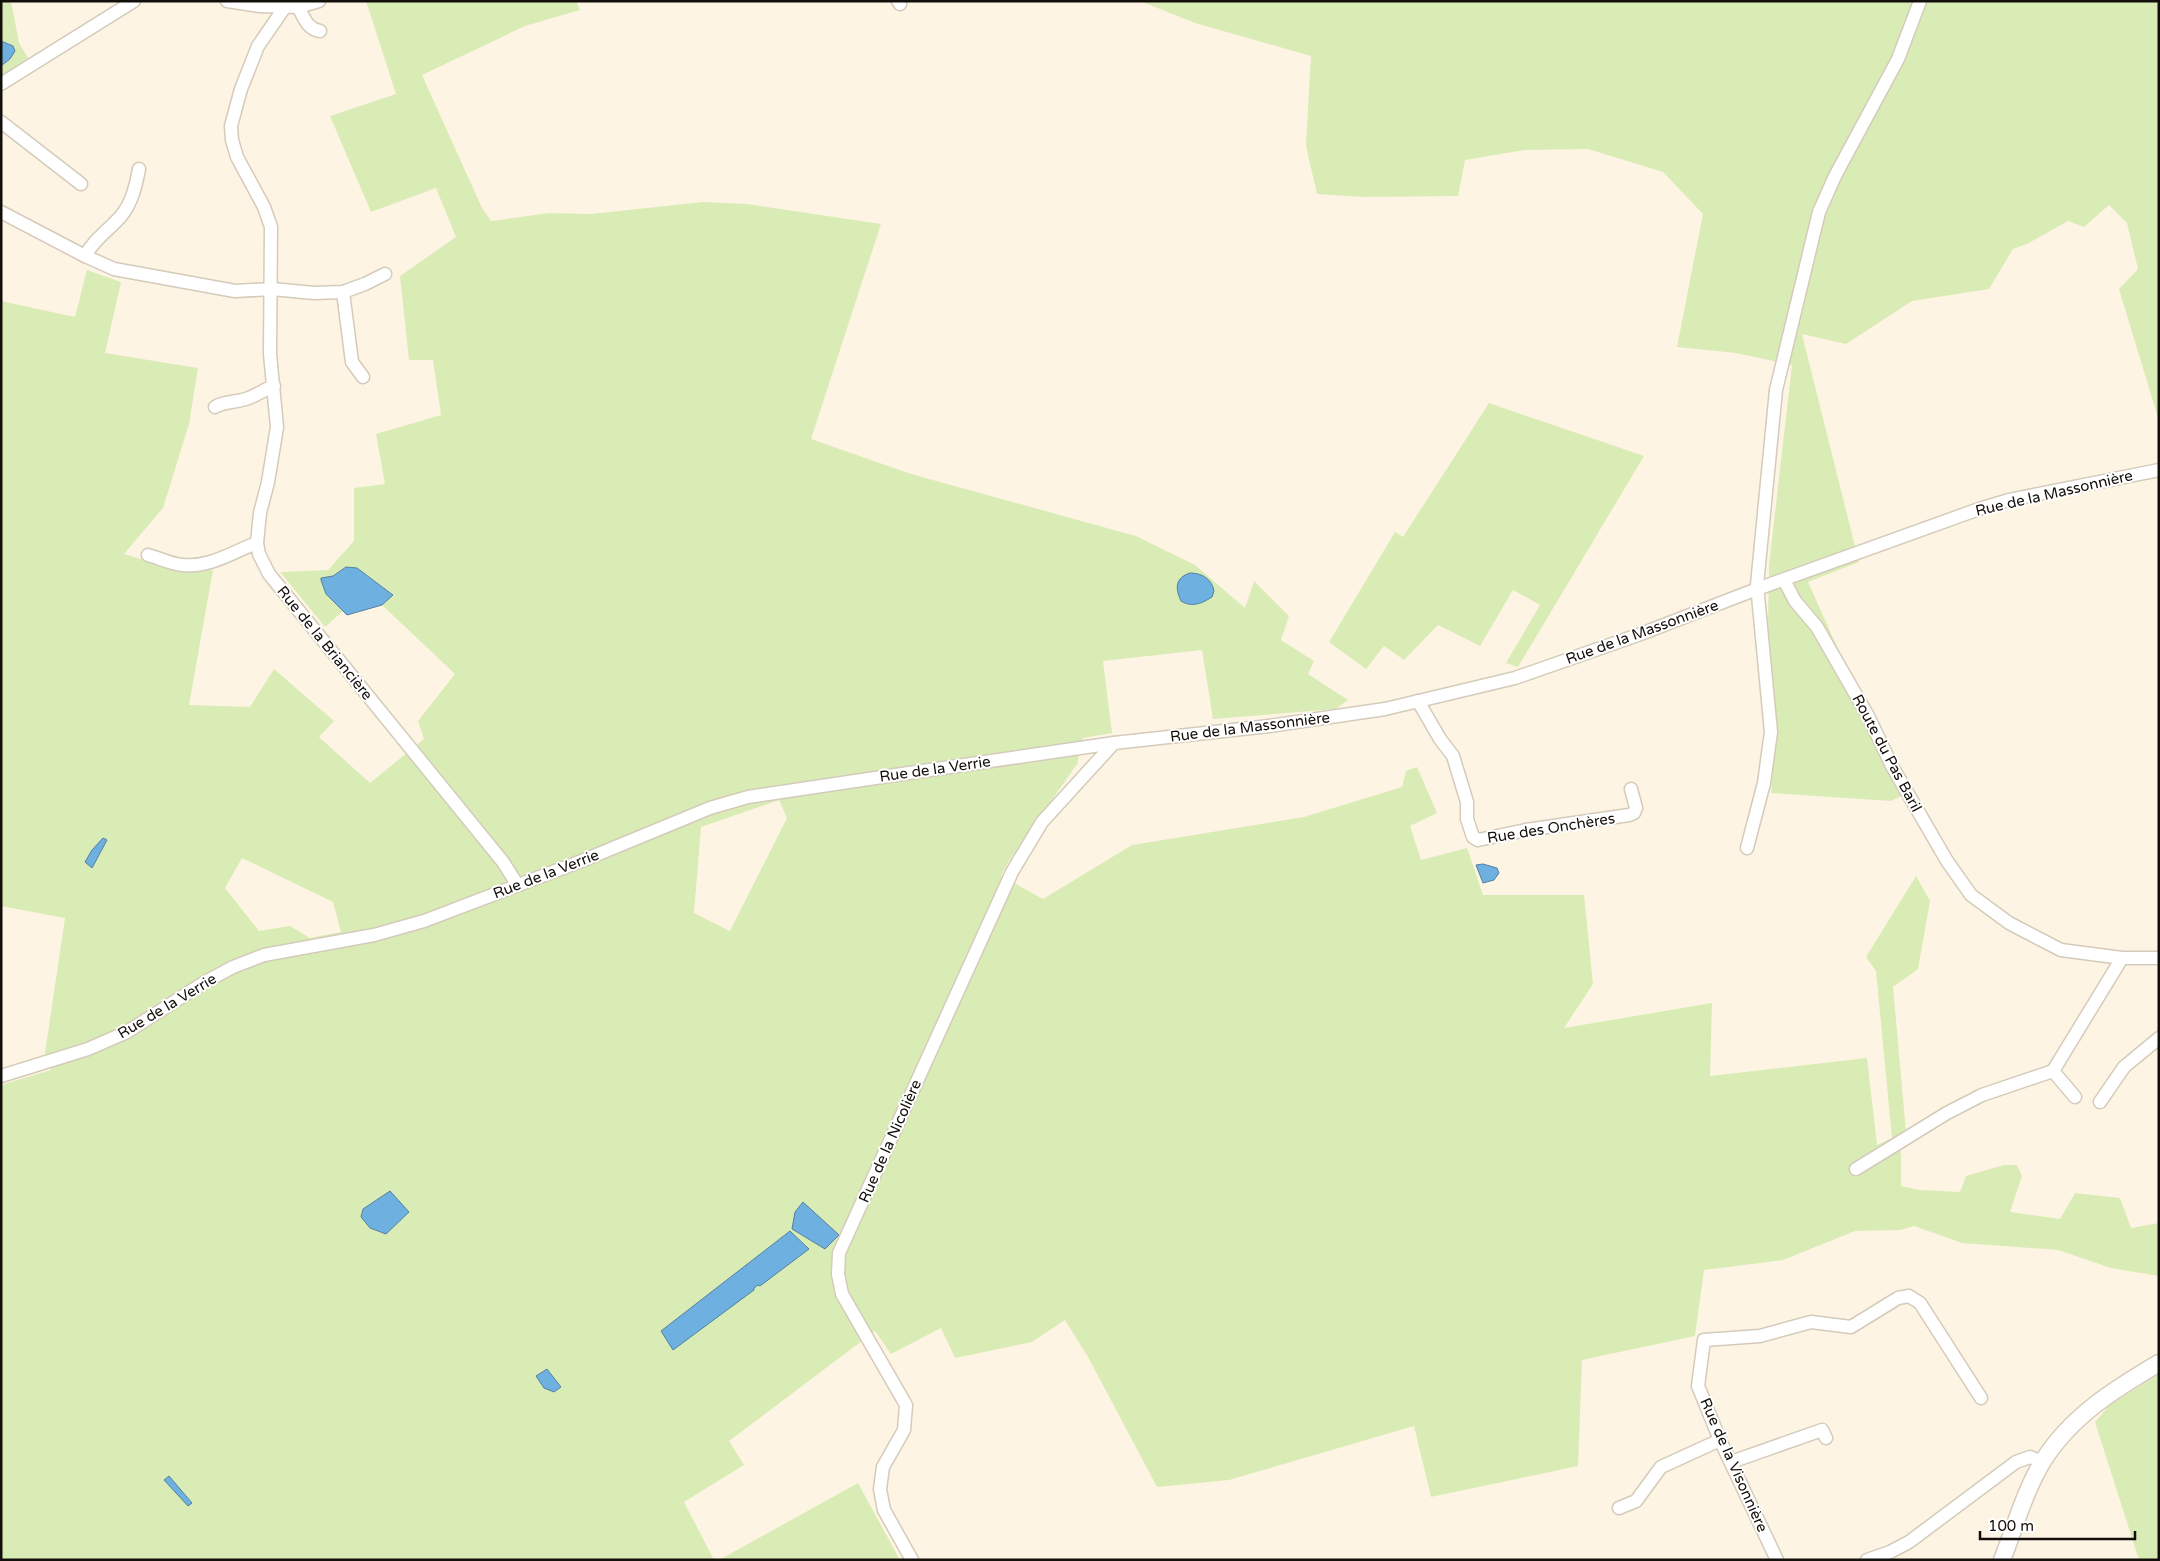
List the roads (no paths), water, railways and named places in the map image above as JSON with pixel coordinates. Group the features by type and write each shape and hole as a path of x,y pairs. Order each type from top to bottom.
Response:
{"street":[{"path":"1,84 134,1"},
{"path":"228,1 260,6 291,5 319,1"},
{"path":"1747,848 1764,782 1771,732 1758,588 1760,544 1776,390 1819,212 1835,176 1898,59 1920,1"},
{"path":"291,5 314,30 320,31"},
{"name":"Rue de la Briancière","path":"291,5 258,46 233,114 232,140 242,169 264,207 270,226 272,289 270,354 277,428 276,441 260,513 257,543 259,554 269,574 503,862 517,884"},
{"path":"1,122 81,184"},
{"path":"85,256 91,244 122,215 134,192 139,169"},
{"path":"1,212 114,269 236,291 272,289 314,293 343,292 365,284 384,274"},
{"path":"343,292 352,362 363,377"},
{"path":"215,407 220,404 250,398 261,390 274,386"},
{"name":"Rue de la Massonnière","path":"1114,743 1348,715 1515,678 1638,635 1758,588 1979,509 2009,500 2159,470"},
{"path":"148,554 181,565 196,565 215,562 257,543"},
{"name":"Route du Pas Baril","path":"1784,580 1795,601 1817,627 1868,716 1893,768 1946,862 1971,895 2000,917 2061,950 2122,958 2159,958"},
{"name":"Rue des Onchères","path":"1418,701 1440,739 1453,756 1467,802 1467,819 1473,837 1478,840 1526,830 1629,816 1636,808 1631,789"},
{"name":"Rue de la Verrie","path":"1,1076 88,1050 128,1032 205,982 233,967 264,955 396,930 584,860 710,808 748,797 1114,743"},
{"name":"Rue de la Nicolière","path":"912,1560 884,1510 880,1489 883,1467 904,1430 906,1405 842,1294 838,1274 839,1252 1012,872 1042,822 1114,743"},
{"path":"1856,1169 1947,1113 1982,1095 2053,1071 2122,958"},
{"path":"2100,1102 2124,1068 2159,1038"},
{"path":"2053,1071 2075,1097"},
{"name":"Rue de la Visonnière","path":"1777,1560 1720,1440 1698,1386 1704,1340 1760,1336 1810,1322 1851,1327 1898,1298 1909,1296 1920,1303 1981,1398"},
{"path":"2002,1560 2043,1462 2073,1423 2111,1392 2159,1363"},
{"path":"1731,1462 1822,1430 1826,1438"},
{"path":"1619,1508 1636,1501 1661,1467 1720,1440"},
{"path":"1867,1560 1890,1552 1909,1542 2016,1462 2030,1457 2043,1462"}],"water":[{"path":"1,41 13,46 15,51 10,59 1,66"},
{"path":"346,567 357,568 393,595 382,605 347,615 326,594 321,580 321,578 333,576"},
{"path":"1190,573 1199,574 1209,580 1214,591 1212,597 1201,603 1189,604 1181,601 1177,588 1178,584 1181,578"},
{"path":"103,838 107,840 92,868 85,862 92,850"},
{"path":"1483,864 1497,868 1499,873 1494,880 1483,883 1476,865"},
{"path":"390,1191 409,1212 386,1234 370,1228 361,1217 363,1209"},
{"path":"803,1202 839,1235 825,1249 792,1229 795,1212"},
{"path":"790,1231 809,1249 760,1286 758,1285 754,1290 673,1350 661,1331"},
{"path":"547,1369 561,1387 554,1392 544,1388 536,1376"},
{"path":"169,1476 192,1503 188,1506 164,1480"}]}
